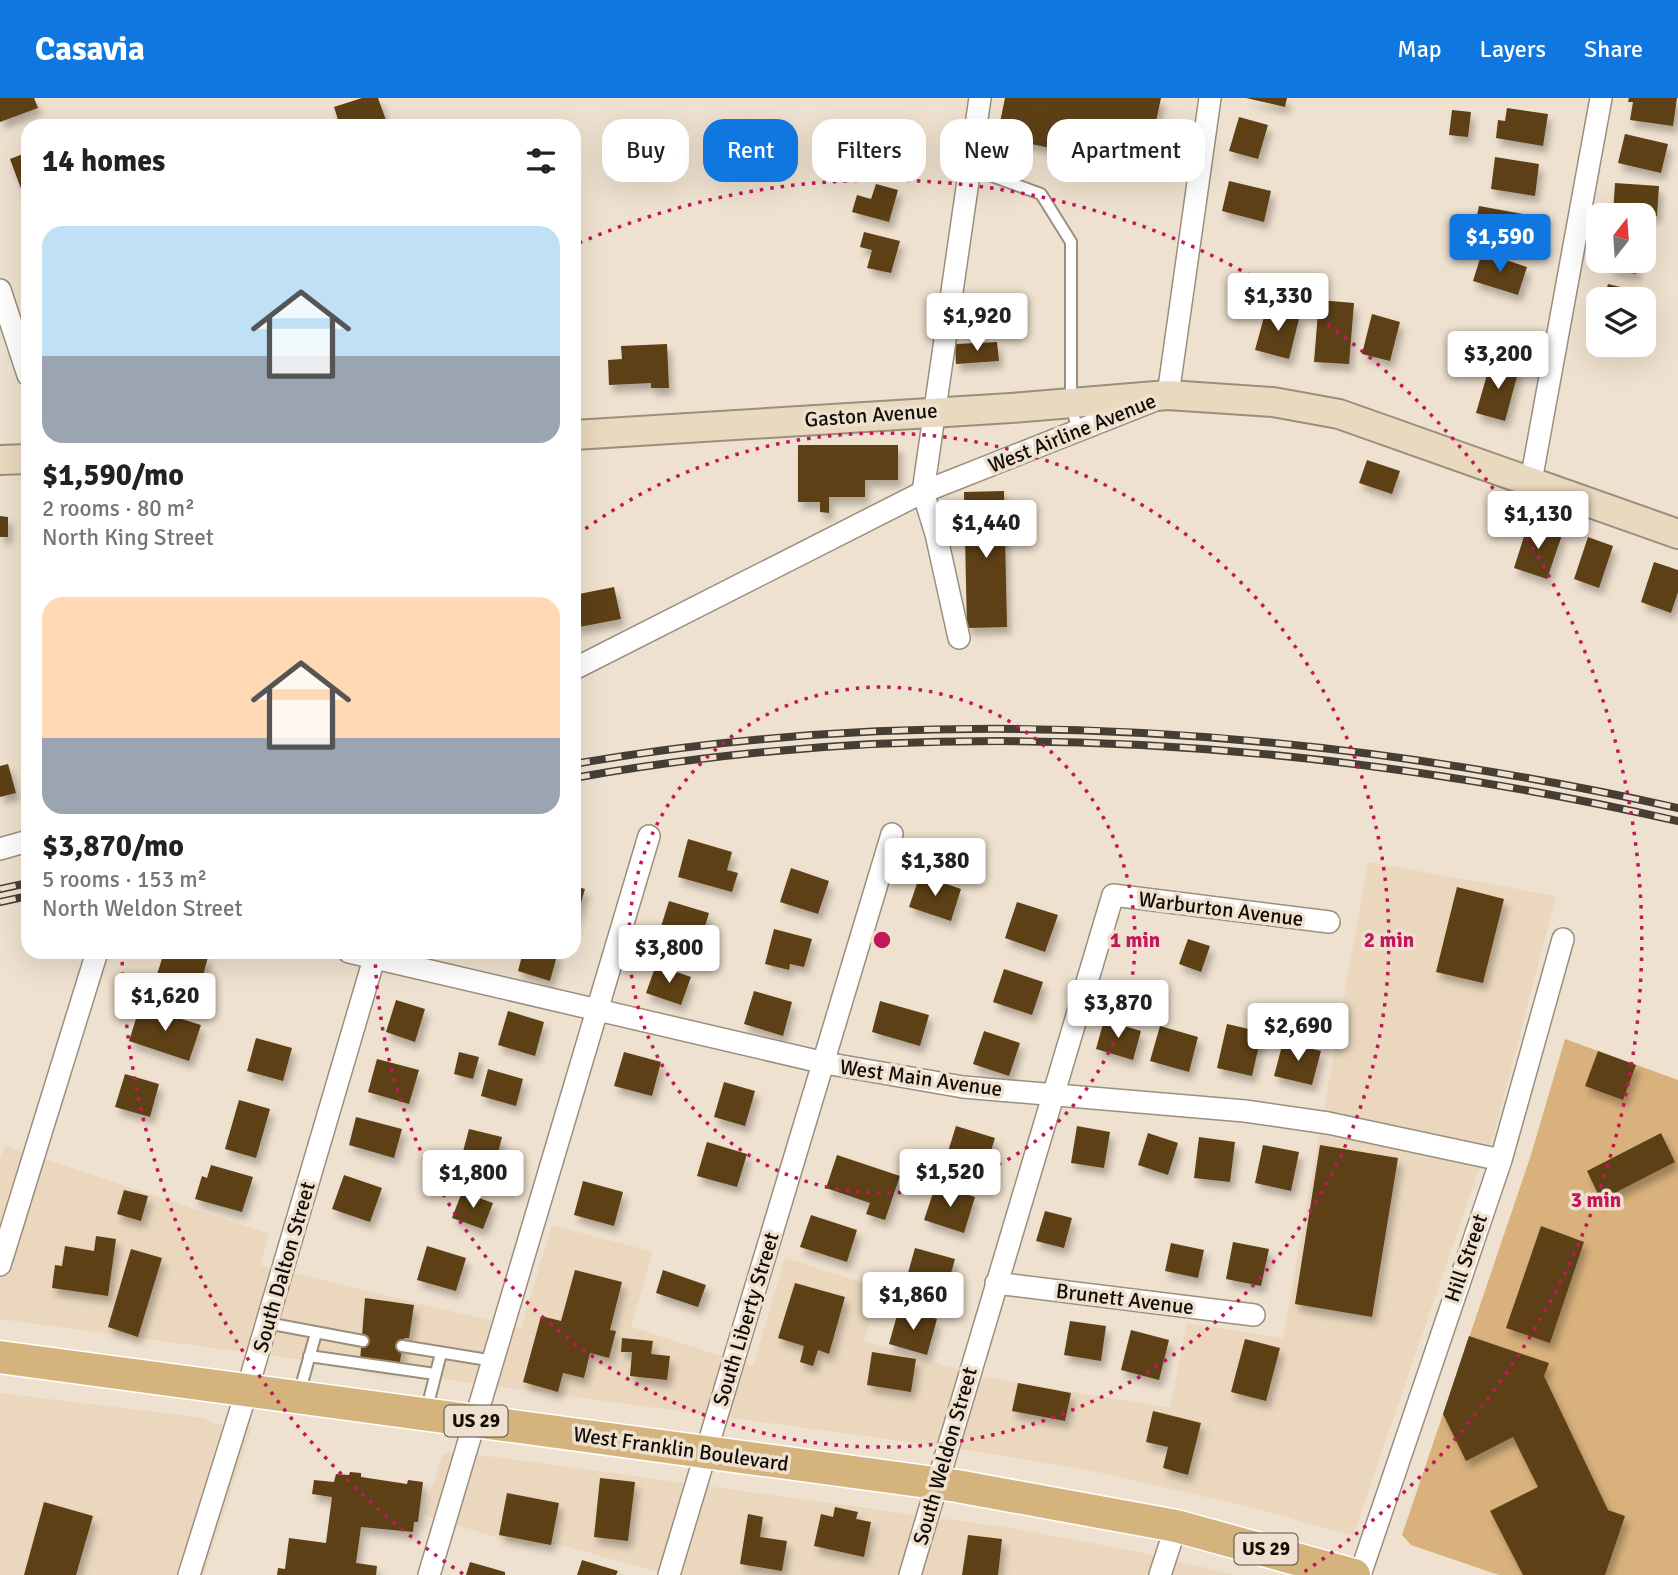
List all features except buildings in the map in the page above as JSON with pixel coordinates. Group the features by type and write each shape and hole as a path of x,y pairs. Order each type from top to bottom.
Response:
{"main road":[{"name":"Gaston Avenue","path":"581,435 935,411 1074,416 1168,395"},
{"name":"West Airline Avenue","path":"1168,395 1307,406 1339,414 1678,534"},
{"path":"0,460 21,459"},
{"name":"West Franklin Boulevard","path":"0,1357 938,1483 1176,1526 1354,1575"}],"street":[{"path":"977,119 980,98"},
{"path":"1168,395 1210,98"},
{"path":"1531,481 1601,98"},
{"path":"959,638 936,534 923,492 968,182"},
{"path":"0,290 20,323"},
{"name":"West Airline Avenue","path":"581,665 1074,416"},
{"name":"South Liberty Street","path":"668,1575 825,1063 892,834"},
{"path":"429,1575 649,836"},
{"path":"0,849 21,843"},
{"name":"Warburton Avenue","path":"1114,895 1329,922"},
{"name":"South Weldon Street","path":"910,1575 1114,895"},
{"name":"Hill Street","path":"1360,1575 1501,1160 1563,939"},
{"path":"0,1265 95,959"},
{"name":"South Dalton Street","path":"189,1575 247,1390 374,959"},
{"name":"West Main Avenue","path":"391,959 825,1063 963,1087 1245,1111 1317,1121 1501,1160"},
{"name":"Brunett Avenue","path":"996,1283 1254,1315"},
{"path":"1160,1575 1176,1526"}],"lane":[{"path":"1008,182 1041,194 1071,242 1074,416"},
{"path":"267,1323 363,1340"},
{"path":"298,1397 316,1333"},
{"path":"402,1346 494,1361"},
{"path":"425,1414 441,1353"},
{"path":"309,1356 435,1374"}],"shaded area":[{"path":"1368,862 1556,896 1494,1135 1477,1175 1353,1536 1254,1508 1097,1472 968,1450 0,1319 0,1161 5,1146 269,1234 260,1265 521,1328 552,1225 653,1252 631,1327 753,1366 785,1258 881,1288 864,1341 983,1377 1170,1408 1187,1323 1283,1338"},
{"path":"1565,1039 1678,1080 1678,1575 1499,1575 1411,1545 1402,1535 1531,1155"},
{"path":"0,1393 204,1418 212,1423 252,1427 204,1575 0,1575"},
{"path":"443,1453 480,1455 1010,1528 1134,1551 1236,1575 668,1575 558,1544 526,1546 423,1515"}],"railway":[{"path":"581,763 712,744 851,733 989,729 1128,732 1266,742 1404,758 1678,808"},
{"path":"581,777 712,758 850,745 989,741 1128,744 1267,754 1405,771 1542,793 1678,821"},
{"path":"0,889 21,884"},
{"path":"0,902 21,898"}]}
